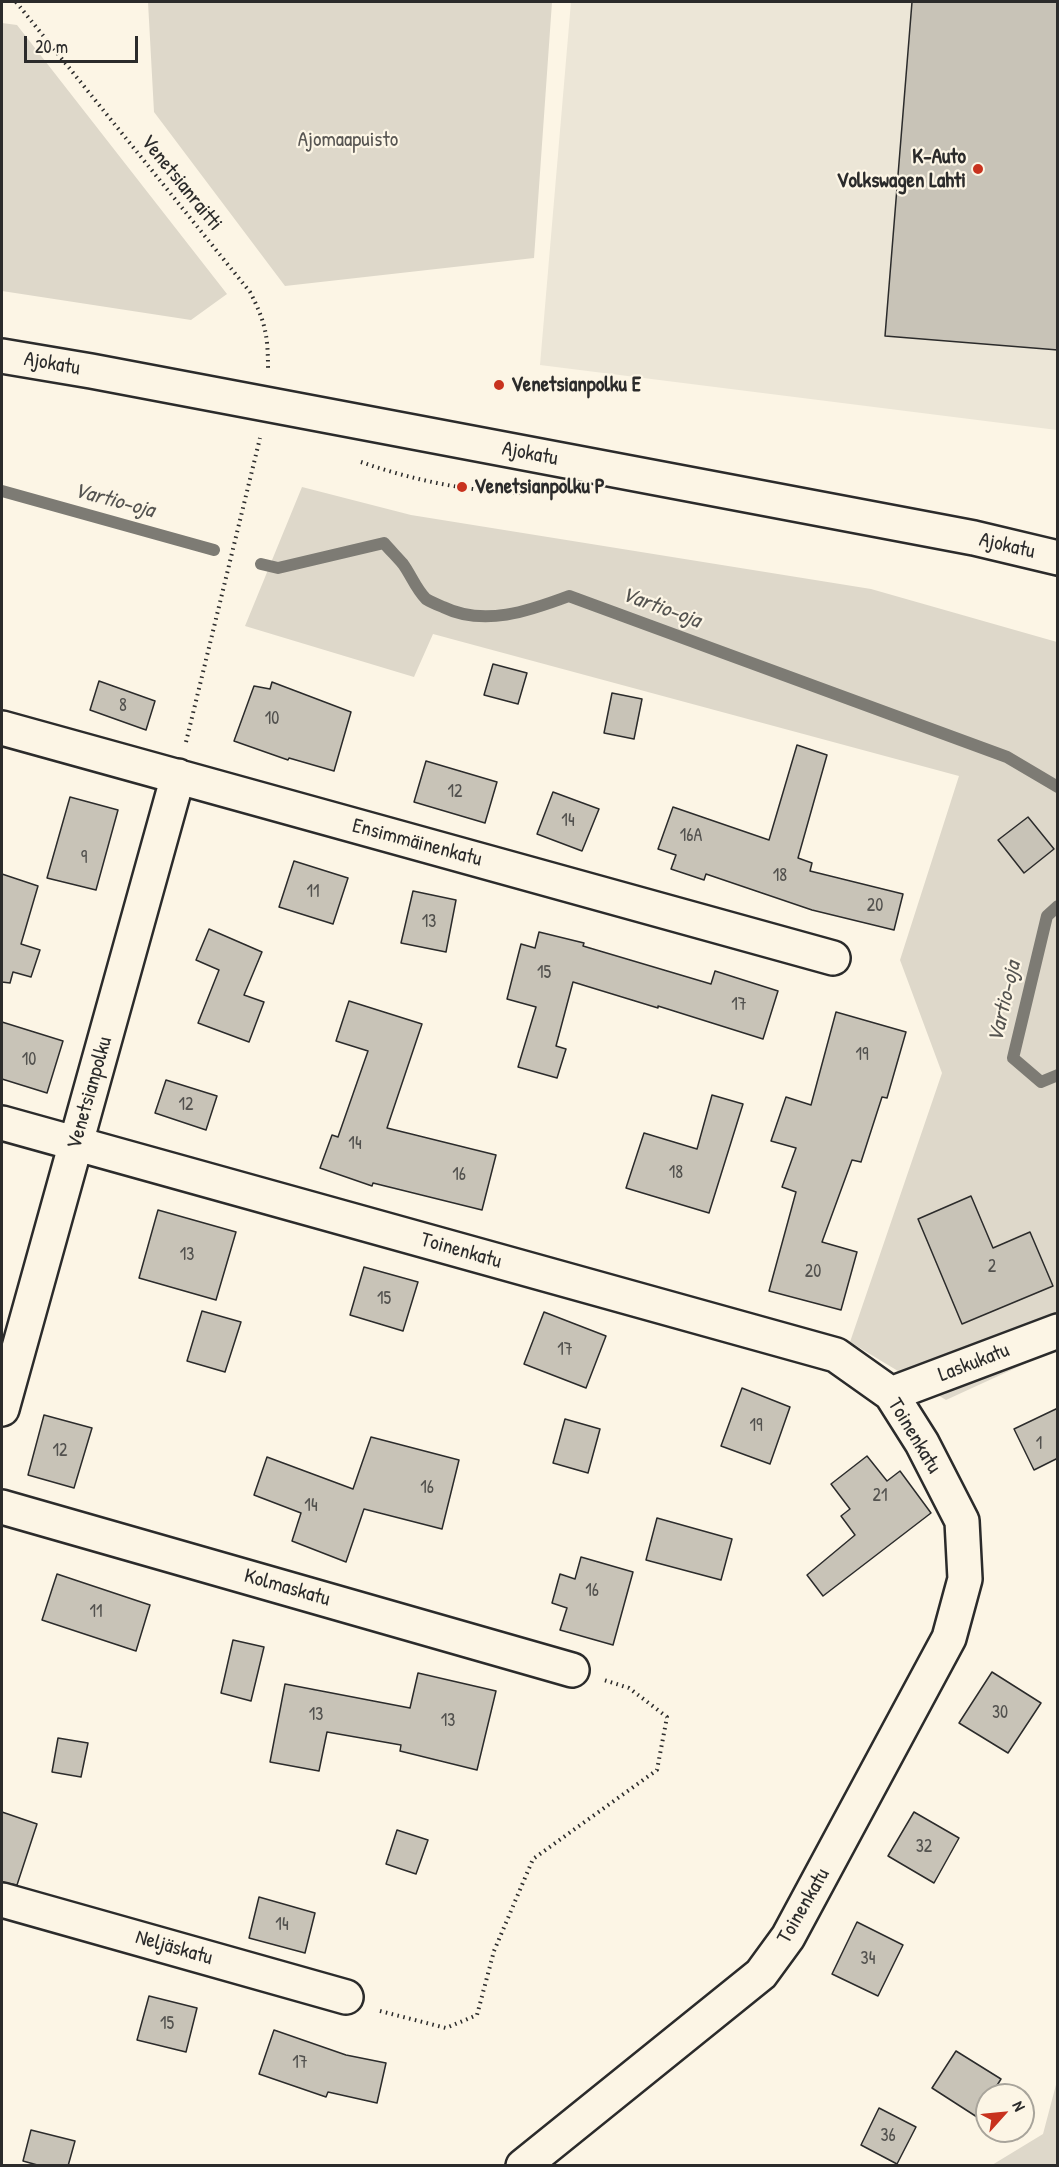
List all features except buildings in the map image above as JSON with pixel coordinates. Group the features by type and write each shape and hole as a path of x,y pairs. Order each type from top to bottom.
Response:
{"street":[{"name":"Ajokatu","path":"2,356 92,371 974,538 1058,558"},
{"name":"Ensimmäinenkatu","path":"2,728 833,958"},
{"name":"Venetsianpolku","path":"2,1409 178,776"},
{"name":"Toinenkatu","path":"2,1124 837,1356 891,1394 922,1443 962,1521 965,1579 949,1638 788,1937 761,1974 523,2166"},
{"name":"Laskukatu","path":"891,1394 1058,1331"},
{"name":"Kolmaskatu","path":"2,1507 572,1670"},
{"name":"Neljäskatu","path":"2,1900 346,1996"}],"path":[{"name":"Venetsianraitti","path":"16,2 250,292 262,318 268,340 268,370 260,438 178,776"},
{"path":"346,1996 381,2012 446,2028 477,2015 494,1951 533,1859 657,1770 667,1718 629,1688 572,1670"}],"shaded area":[{"path":"571,2 1057,2 1057,430 540,365"}],"green space":[{"name":"Ajomaapuisto","path":"148,2 552,2 534,258 285,286 154,112"},
{"path":"2,23 17,25 227,294 191,320 2,291"},
{"path":"302,487 411,515 871,589 1057,642 1057,1349 946,1400 850,1342 942,1073 900,960 959,776 433,634 414,677 245,626"},
{"path":"1057,2081 1057,2165 992,2165 1028,2143 1035,2143 1035,2139 1043,2134"}],"waterway":[{"name":"Vartio-oja","path":"2,491 214,550"},
{"name":"Vartio-oja","path":"261,564 278,568 384,543 403,564 426,599 459,613 474,616 506,615 569,596 1007,757 1058,787"},
{"name":"Vartio-oja","path":"1058,906 1047,916 1013,1058 1041,1082 1058,1075"}],"place":[{"name":"K-Auto Volkswagen Lahti","path":"978,169"},
{"name":"Venetsianpolku E","path":"499,385"},
{"name":"Venetsianpolku P","path":"462,487"}]}
